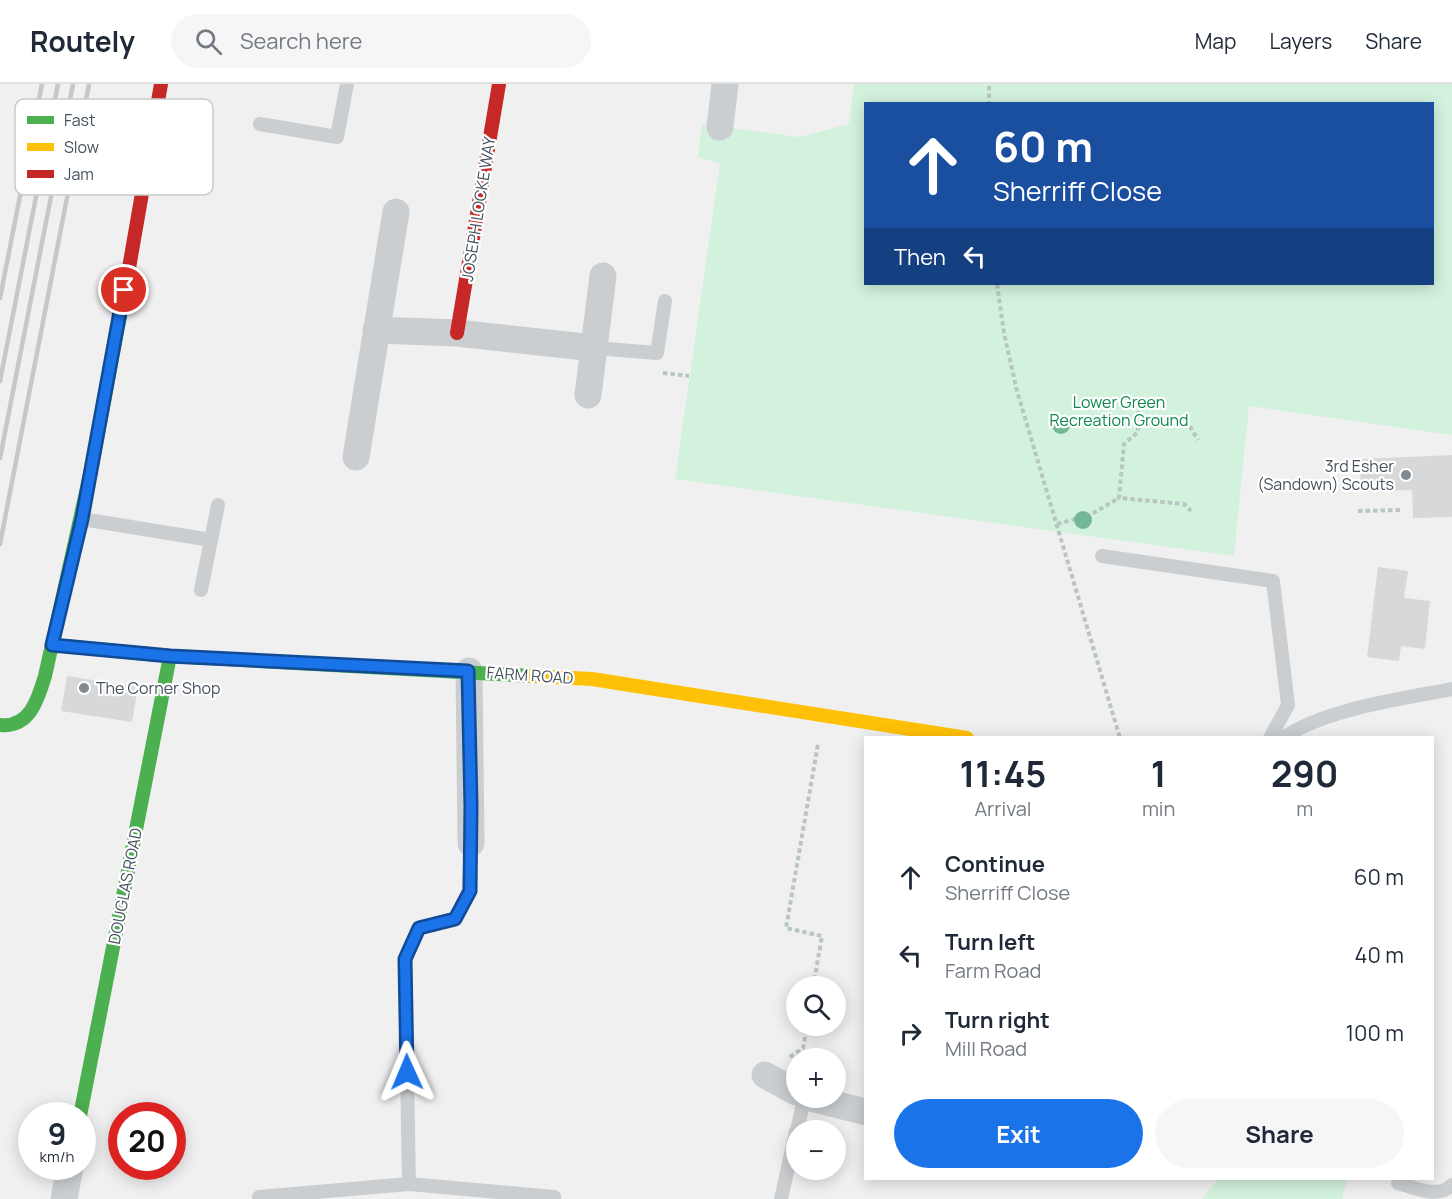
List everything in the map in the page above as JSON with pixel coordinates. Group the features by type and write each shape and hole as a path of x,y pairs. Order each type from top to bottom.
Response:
{"street":[{"path":"158,99 161,84"},
{"name":"JOSEPH LOCKE WAY","path":"457,333 499,84"},
{"path":"720,127 725,84"},
{"path":"0,725 17,723 28,716 37,698 52,645 82,519 141,195"},
{"path":"356,457 396,212"},
{"path":"588,394 603,276"},
{"path":"376,330 457,333 594,348"},
{"name":"FARM ROAD","path":"52,645 170,656 592,678 955,736"},
{"name":"DOUGLAS ROAD","path":"83,1102 170,656"},
{"path":"468,671 471,843"},
{"path":"765,1075 786,1087"},
{"path":"846,1107 864,1112"},
{"path":"64,1199 68,1180"}],"lane":[{"path":"260,124 337,137 347,84"},
{"path":"594,348 657,353 665,301"},
{"path":"201,590 218,505"},
{"path":"82,519 211,540"},
{"path":"1102,556 1273,581 1288,705 1271,736"},
{"path":"1286,736 1297,728 1367,706 1452,689"},
{"path":"409,1185 405,959 419,928 455,919 470,891 471,843"},
{"path":"781,1199 786,1178"},
{"path":"1398,1183 1433,1193 1446,1191 1452,1185"},
{"path":"259,1197 409,1185 554,1197"}],"path":[{"path":"989,86 989,102"},
{"path":"997,285 1004,333 1017,391 1119,736"},
{"path":"1119,498 1124,444 1138,432 1138,411"},
{"path":"1138,423 1189,425 1198,440"},
{"path":"1057,524 1090,515 1119,498 1184,504 1191,511"},
{"path":"1358,511 1402,510"},
{"path":"815,976 822,936 786,928 823,714"},
{"path":"765,1075 803,1048 805,1036"}],"green space":[{"name":"Lower Green Recreation Ground","path":"854,84 1452,84 1452,435 1249,406 1234,556 675,479 720,163 698,157 702,124 799,137 849,124"},
{"path":"1217,1180 1347,1180 1342,1199 1202,1199"}],"building":[{"name":"3rd Esher (Sandown) Scouts","path":"1452,455 1452,517 1413,518 1412,490 1361,492 1360,459"},
{"path":"1378,567 1408,571 1404,598 1430,601 1425,649 1401,646 1399,661 1367,657"},
{"path":"67,676 138,687 132,722 61,711"}],"railway":[{"path":"39,99 42,84"},
{"path":"55,99 58,84"},
{"path":"70,99 73,84"},
{"path":"86,99 89,84"},
{"path":"0,298 20,195"},
{"path":"0,381 36,195"},
{"path":"0,458 51,195"},
{"path":"0,544 68,195"}],"traffic: fast":[{"path":"0,725 10,725 26,717 36,702 45,676 91,470 129,268"},
{"path":"52,645 170,656 532,676"},
{"path":"83,1102 170,656"}],"traffic: slow":[{"path":"532,676 592,679 954,736"}],"traffic: jam":[{"path":"158,99 161,84"},
{"path":"457,333 499,84"},
{"path":"129,268 142,195"}],"place":[{"name":"3rd Esher (Sandown) Scouts","path":"1406,475"},
{"name":"The Corner Shop","path":"84,688"}],"route":[{"path":"124,290 82,519 52,645 170,656 468,671 470,891 455,919 419,928 405,959 407,1072"}]}
